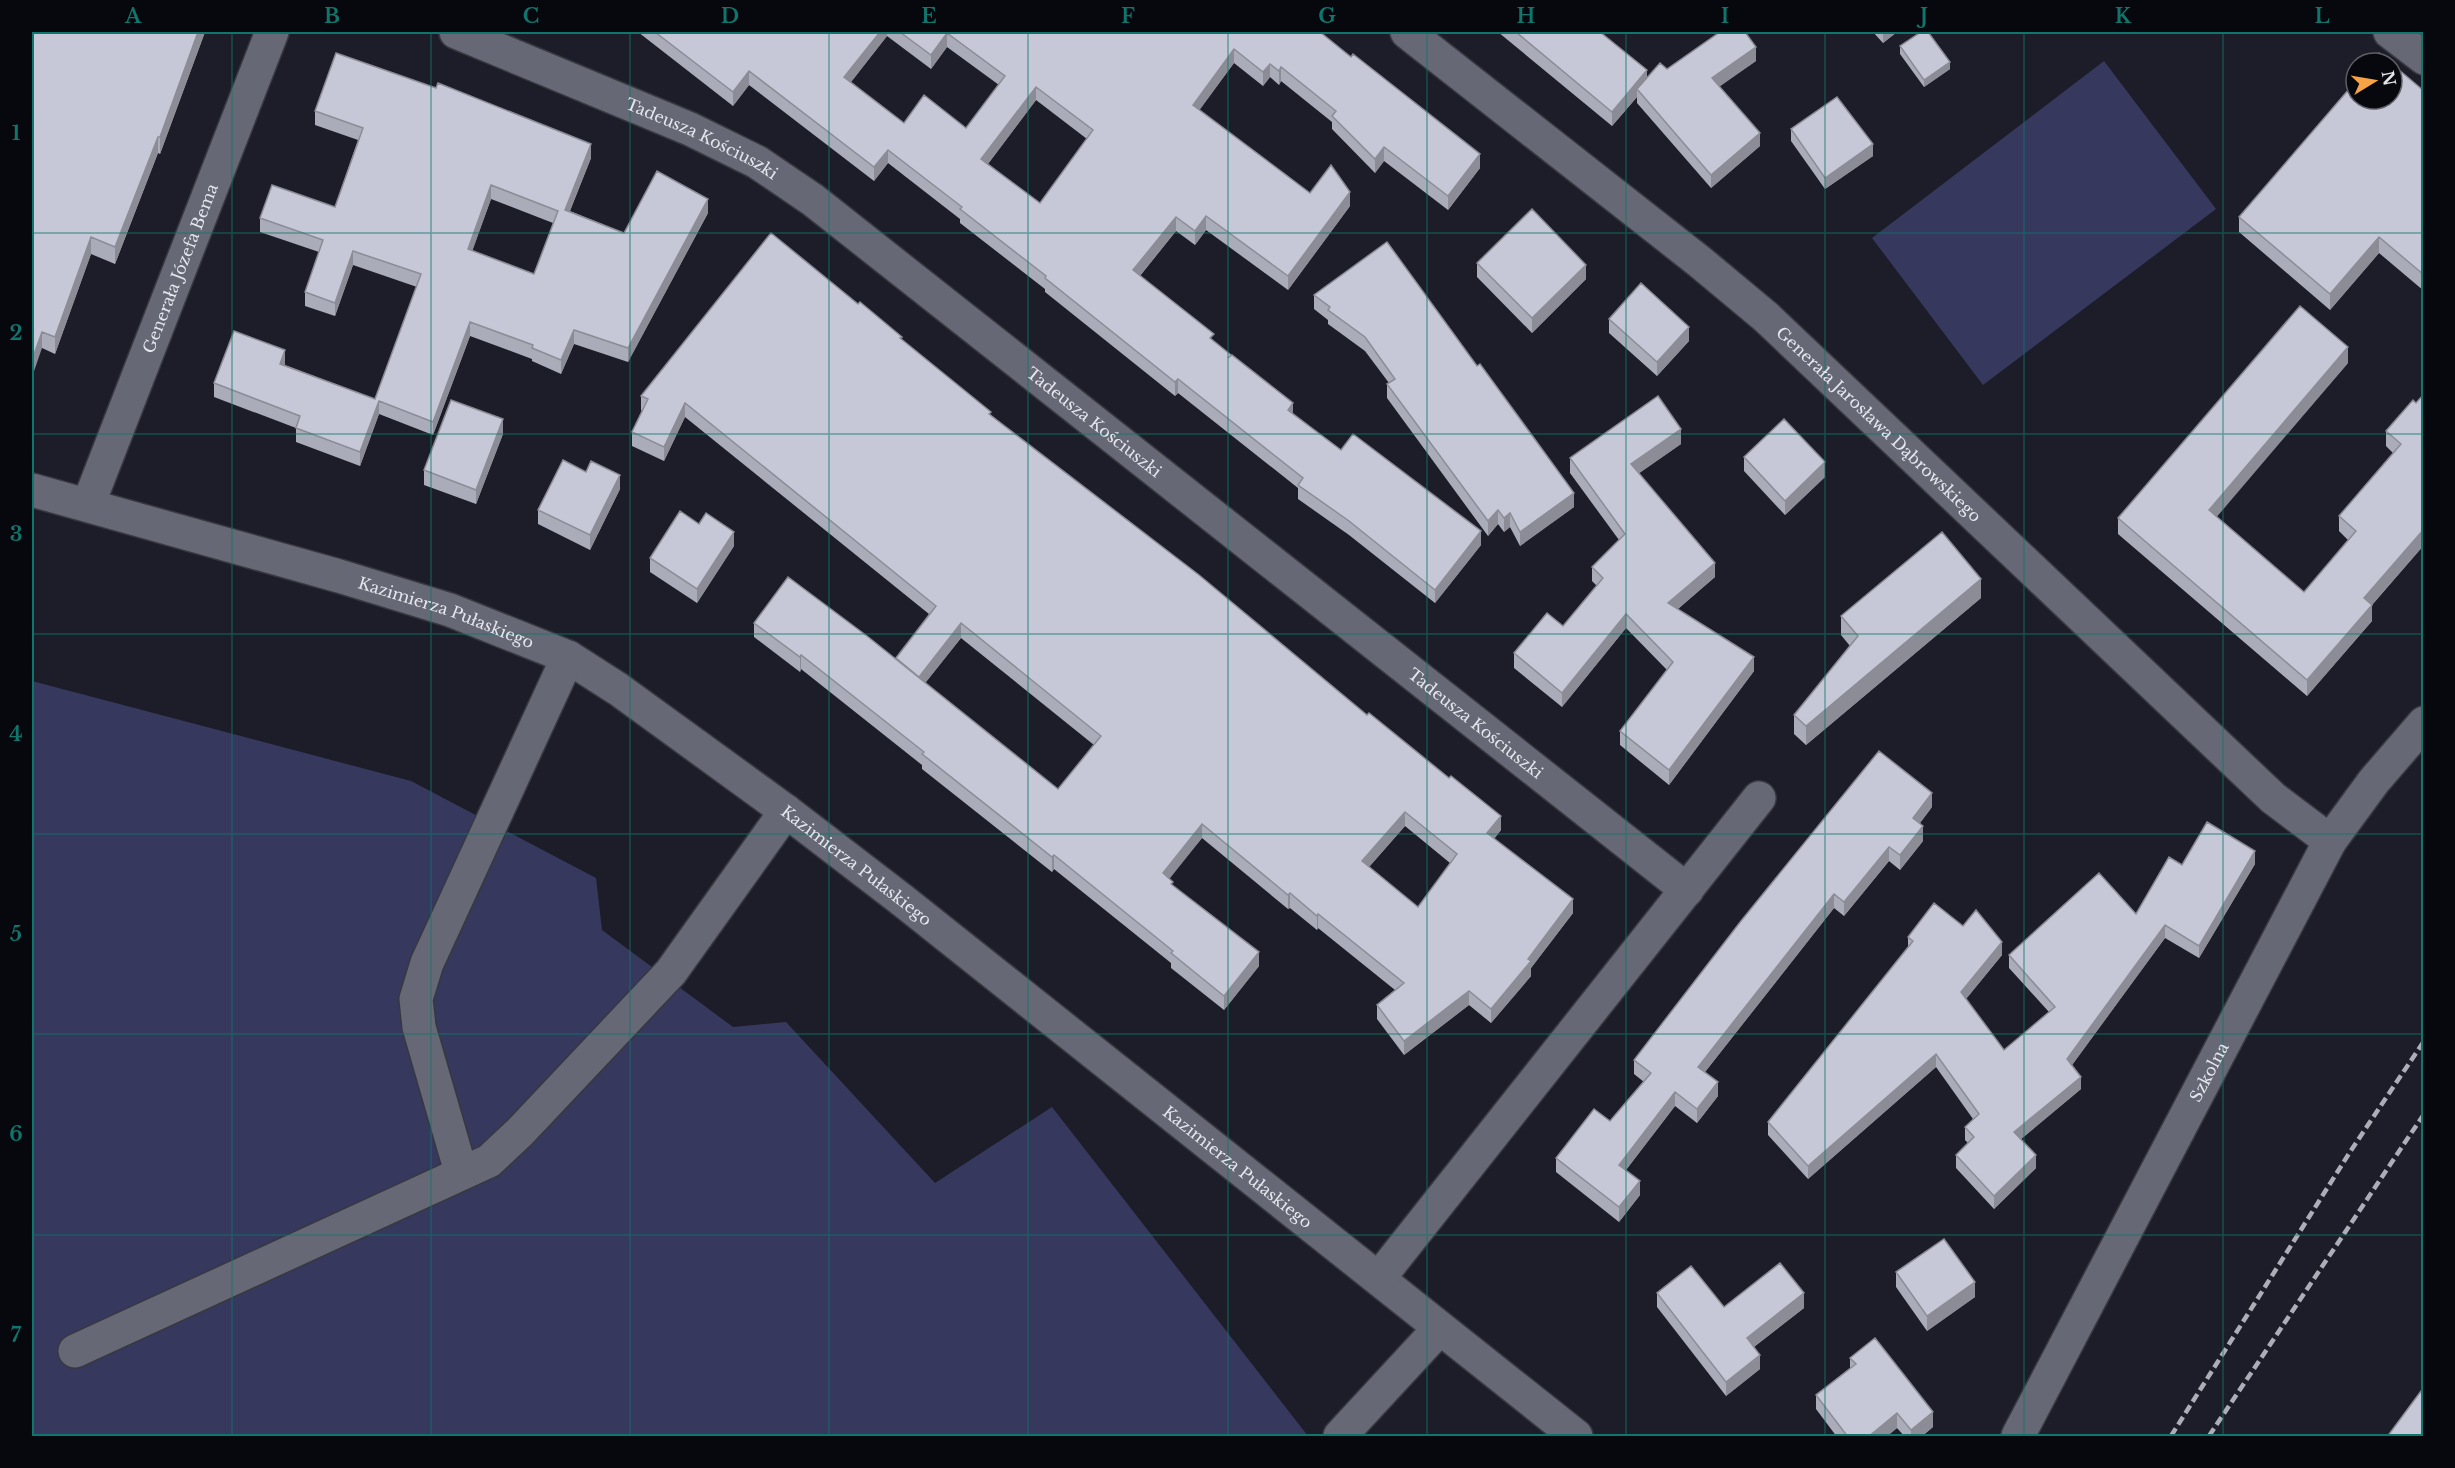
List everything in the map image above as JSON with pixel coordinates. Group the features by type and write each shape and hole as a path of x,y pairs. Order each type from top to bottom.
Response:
{"street":[{"name":"Generała Józefa Bema","path":"88,505 272,32"},
{"name":"Tadeusza Kościuszki","path":"456,32 690,129 757,162 813,200 1687,890"},
{"name":"Generała Jarosława Dąbrowskiego","path":"1407,32 1700,262 1766,317 2273,798 2330,841"},
{"path":"2390,32 2424,58"},
{"name":"Kazimierza Pułaskiego","path":"32,490 339,576 450,610 567,657 618,689 786,811 954,941 1576,1437"},
{"path":"461,1172 418,1027 416,999 427,963 567,657"},
{"name":"Szkolna","path":"2018,1437 2330,841 2374,781 2424,723"},
{"path":"1379,1278 1759,798"},
{"path":"75,1351 489,1161 520,1132 667,976 786,811"},
{"path":"1340,1437 1439,1329"}],"shaded area":[{"path":"2104,61 2216,209 1983,385 1872,238"},
{"path":"32,681 411,781 596,878 602,930 733,1027 786,1022 935,1183 1052,1107 1308,1436 32,1436"}],"building":[{"path":"32,32 198,32 160,137 158,137 115,247 91,237 55,337 42,332 32,360"},
{"path":"655,32 880,32 844,77 904,123 924,95 966,128 1005,76 947,33 931,55 900,32 1320,32 1351,57 1353,54 1480,154 1448,196 1384,147 1375,159 1332,116 1336,111 1281,67 1279,71 1270,64 1263,72 1234,49 1193,105 1310,193 1331,165 1350,192 1288,276 1206,216 1195,231 1176,217 1133,270 1214,334 1210,338 1231,355 1228,358 1232,355 1293,403 1288,410 1341,450 1353,434 1481,531 1435,590 1349,521 1298,485 1303,478 1178,379 1175,382 960,209 962,207 888,150 874,167 749,71 733,92","holes":["1036,87 1093,130 1040,203 981,159"]},
{"path":"1516,32 1600,32 1647,70 1612,112"},
{"path":"1720,32 1745,32 1756,47 1712,78 1760,133 1711,175 1637,89 1660,63 1667,69"},
{"path":"1921,32 1928,32 1950,62 1924,80 1900,46"},
{"path":"336,53 436,88 438,83 591,144 565,210 624,233 657,171 708,199 628,348 574,330 561,360 532,348 533,345 470,322 433,422 379,401 360,452 296,428 300,416 214,383 234,331 285,350 280,364 375,399 421,274 353,251 335,303 305,292 323,240 260,218 272,185 335,207 363,128 315,111","holes":["491,185 558,211 534,274 468,249"]},
{"path":"2404,74 2424,91 2424,275 2379,237 2330,294 2239,217 2344,95 2344,111 2404,111"},
{"path":"1837,97 1873,144 1825,178 1791,129"},
{"path":"1532,209 1586,265 1532,318 1477,263"},
{"path":"771,233 858,304 860,302 902,337 900,338 991,412 989,414 1199,575 1367,715 1369,713 1449,778 1451,776 1501,816 1487,833 1573,899 1528,959 1531,961 1491,1009 1469,991 1404,1041 1377,1005 1404,983 1318,914 1317,916 1290,893 1288,895 1202,824 1163,873 1173,882 1171,884 1259,952 1224,996 1171,953 1173,951 1054,855 1052,857 801,655 800,657 754,623 788,577 867,636 1058,789 1101,736 961,623 919,677 896,658 936,606 685,403 664,447 632,432 648,399 641,396","holes":["1405,812 1457,854 1418,907 1362,861"]},
{"path":"1387,242 1477,366 1480,364 1574,493 1520,532 1510,513 1504,518 1498,510 1488,521 1387,384 1395,379 1365,337 1328,310 1330,307 1314,295"},
{"path":"1641,283 1689,327 1657,362 1609,319"},
{"path":"2300,306 2348,347 2209,510 2304,592 2356,531 2339,516 2401,444 2386,431 2413,400 2416,403 2424,394 2424,529 2364,598 2372,605 2307,680 2118,518"},
{"path":"1658,396 1681,429 1631,464 1715,563 1668,603 1754,657 1669,770 1620,731 1673,662 1626,614 1562,693 1514,653 1547,613 1563,626 1603,578 1592,567 1625,534 1570,458"},
{"path":"451,400 503,419 476,490 424,470"},
{"path":"1784,419 1825,462 1785,501 1744,457"},
{"path":"563,460 586,472 591,461 620,475 590,535 538,510"},
{"path":"680,511 699,524 706,513 734,532 697,589 650,558"},
{"path":"1942,532 1981,579 1806,726 1794,715 1858,636 1841,616"},
{"path":"1879,751 1932,793 1913,818 1923,826 1900,855 1889,847 1844,902 1834,894 1698,1067 1718,1082 1697,1109 1675,1092 1619,1165 1640,1181 1619,1207 1556,1158 1594,1109 1610,1121 1651,1073 1634,1060 1741,921"},
{"path":"2207,822 2255,851 2199,946 2165,925 2067,1059 2081,1077 2014,1132 2036,1155 1994,1196 1956,1155 1974,1137 1965,1127 1979,1114 1936,1054 1808,1166 1768,1122 1913,941 1908,937 1934,903 1963,926 1976,910 2002,942 1961,992 2004,1050 2055,1007 2009,955 2099,873 2136,914 2169,857 2182,865"},
{"path":"1944,1239 1975,1282 1927,1316 1896,1272"},
{"path":"1780,1263 1804,1293 1747,1338 1760,1355 1726,1382 1657,1293 1691,1266 1724,1307"},
{"path":"1875,1338 1933,1412 1911,1430 1897,1413 1868,1437 1848,1437 1816,1395 1856,1364 1850,1358"},
{"path":"2424,1387 2424,1437 2387,1437"}],"railway":[{"path":"2171,1436 2350,1152 2424,1041"},
{"path":"2209,1436 2424,1114"}]}
